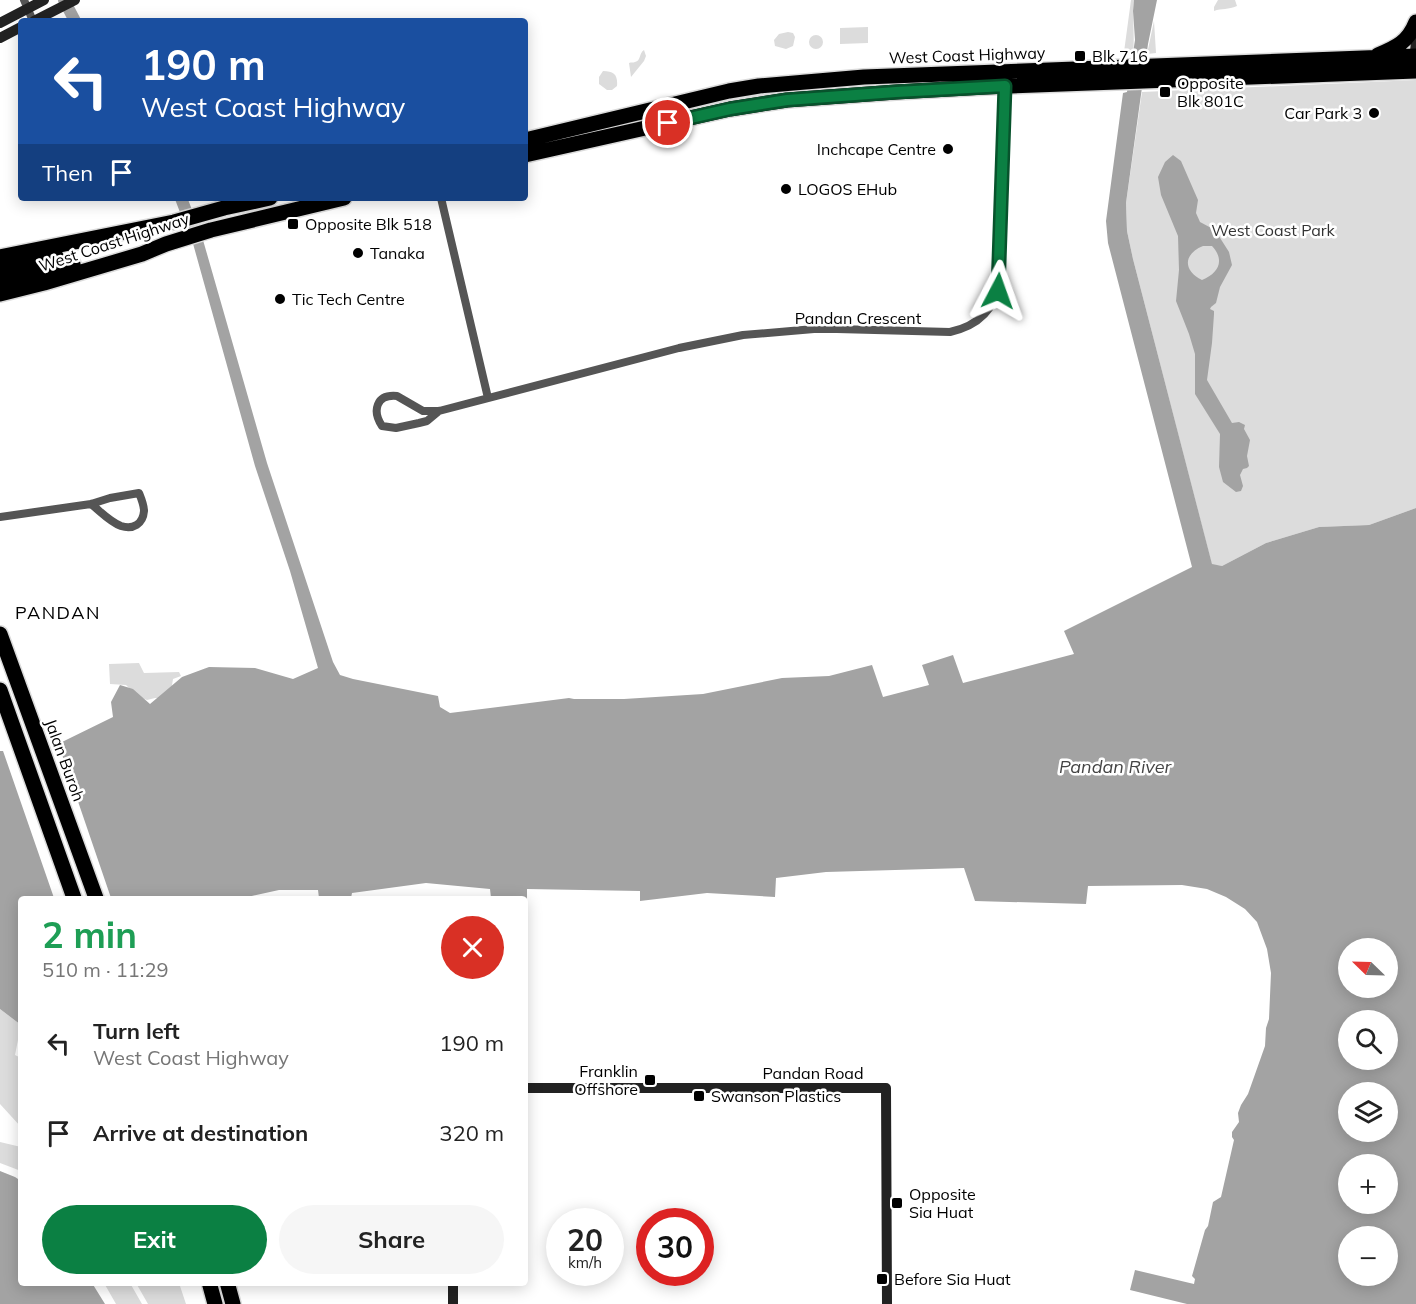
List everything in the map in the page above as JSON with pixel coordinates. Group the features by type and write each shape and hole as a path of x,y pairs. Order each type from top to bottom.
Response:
{"highway":[{"path":"1370,58 1406,40 1416,22"},
{"name":"West Coast Highway","path":"1148,73 1370,58 1415,59"},
{"name":"West Coast Highway","path":"528,154 595,131 729,91 759,86 864,77 1006,79 1415,59"},
{"name":"West Coast Highway","path":"528,140 595,131"},
{"name":"West Coast Highway","path":"0,257 171,222 257,201"},
{"name":"West Coast Highway","path":"0,294 142,254 211,230 332,201"},
{"path":"0,282 38,266 158,229 171,222"},
{"path":"0,269 38,266 57,268 147,244 172,242"},
{"name":"Jalan Buroh","path":"0,634 95,896"},
{"path":"1,691 74,896"},
{"path":"210,1286 215,1304"},
{"path":"228,1286 233,1304"}],"street":[{"path":"0,23 33,2 36,18"},
{"path":"40,18 71,2"},
{"path":"0,38 18,29"},
{"name":"Pandan Crescent","path":"439,411 427,421 396,428 382,426 376,414 381,400 392,395 423,411 439,411 679,348 743,335 826,329 950,332 967,327 984,315 998,291 1006,79"},
{"path":"442,201 488,398"},
{"path":"0,517 91,504 139,493 144,510 142,521 132,528 121,526 91,504"},
{"name":"Pandan Road","path":"528,1088 886,1088 887,1304"},
{"path":"453,1286 453,1304"}],"green space":[{"path":"1131,0 1134,0 1133,54 1124,52"},
{"path":"1218,0 1235,0 1237,6 1214,11"},
{"path":"1154,21 1156,53 1147,54"},
{"path":"868,27 868,43 840,44 840,28"},
{"path":"793,33 795,37 793,46 786,49 775,46 774,40 779,34"},
{"path":"813,35 819,35 823,42 819,49 813,49 809,45 809,39"},
{"path":"644,50 646,56 644,61 631,77 629,63 637,61"},
{"path":"603,71 616,76 617,86 612,90 607,90 599,84 599,77"},
{"name":"West Coast Park","path":"1416,80 1416,508 1369,525 1319,527 1266,543 1222,566 1212,565 1127,231 1126,203 1142,92"},
{"path":"139,663 144,673 179,672 181,676 173,679 171,691 166,698 147,700 137,696 126,685 110,684 109,664"},
{"path":"0,1009 18,1023 15,1055 18,1056 18,1124 0,1104"},
{"path":"0,1142 18,1146 18,1170 0,1163"},
{"path":"106,1286 132,1286 142,1304 116,1304"},
{"path":"138,1286 180,1286 186,1304 148,1304"}],"water":[{"name":"Pandan River","path":"1134,0 1157,0 1148,44 1126,203 1127,231 1212,564 1222,566 1266,543 1319,527 1369,525 1416,508 1416,1304 1187,1304 1130,1290 1135,1270 1194,1284 1195,1279 1192,1276 1213,1202 1221,1197 1234,1140 1232,1132 1239,1122 1238,1113 1248,1094 1265,1046 1271,973 1267,949 1257,922 1245,909 1207,889 1182,885 1088,886 1086,904 975,901 964,868 826,872 776,878 775,897 707,893 640,901 640,891 527,889 527,896 491,896 490,889 426,883 352,893 351,896 319,896 318,890 279,890 252,896 18,896 18,1023 0,1009 0,751 20,751 62,742 113,717 111,702 120,685 133,689 150,704 182,677 209,667 255,668 293,679 318,668 290,571 255,466 192,240 203,240 267,463 333,662 340,675 438,696 440,707 450,713 569,698 624,699 703,694 782,678 829,676 872,665 883,697 929,685 922,665 953,655 963,683 1074,654 1064,631 1192,567 1108,243 1106,221 1123,93 1127,92 1135,40"},
{"path":"1173,155 1181,161 1198,200 1196,213 1200,222 1215,230 1229,252 1232,265 1220,287 1216,303 1210,309 1214,311 1214,314 1207,380 1232,423 1239,422 1245,425 1244,429 1250,440 1247,456 1249,466 1243,469 1240,475 1243,486 1241,491 1236,492 1223,482 1219,467 1220,434 1195,394 1195,354 1176,301 1179,270 1178,236 1161,195 1158,177 1165,162","holes":["1212,246 1218,256 1218,266 1213,274 1202,280 1191,272 1189,258 1196,249"]},
{"path":"0,1171 18,1179 18,1286 94,1286 105,1304 0,1304"}],"pier":[{"path":"57,740 110,896 53,896 2,748 20,748"}],"waterway":[{"path":"64,0 73,18"},
{"path":"182,201 197,240"}],"place":[{"name":"Blk 716","path":"1080,56"},
{"name":"Opposite Blk 801C","path":"1165,92"},
{"name":"Car Park 3","path":"1374,113"},
{"name":"Inchcape Centre","path":"948,149"},
{"name":"LOGOS EHub","path":"786,189"},
{"name":"Opposite Blk 518","path":"293,224"},
{"name":"Tanaka","path":"358,253"},
{"name":"Tic Tech Centre","path":"280,299"},
{"name":"Franklin Offshore","path":"650,1080"},
{"name":"Swanson Plastics","path":"699,1096"},
{"name":"Opposite Sia Huat","path":"897,1203"},
{"name":"Before Sia Huat","path":"882,1279"}],"district":[{"name":"PANDAN","path":"58,612"}],"route":[{"path":"668,123 730,109 787,100 1005,86 998,291"}]}
